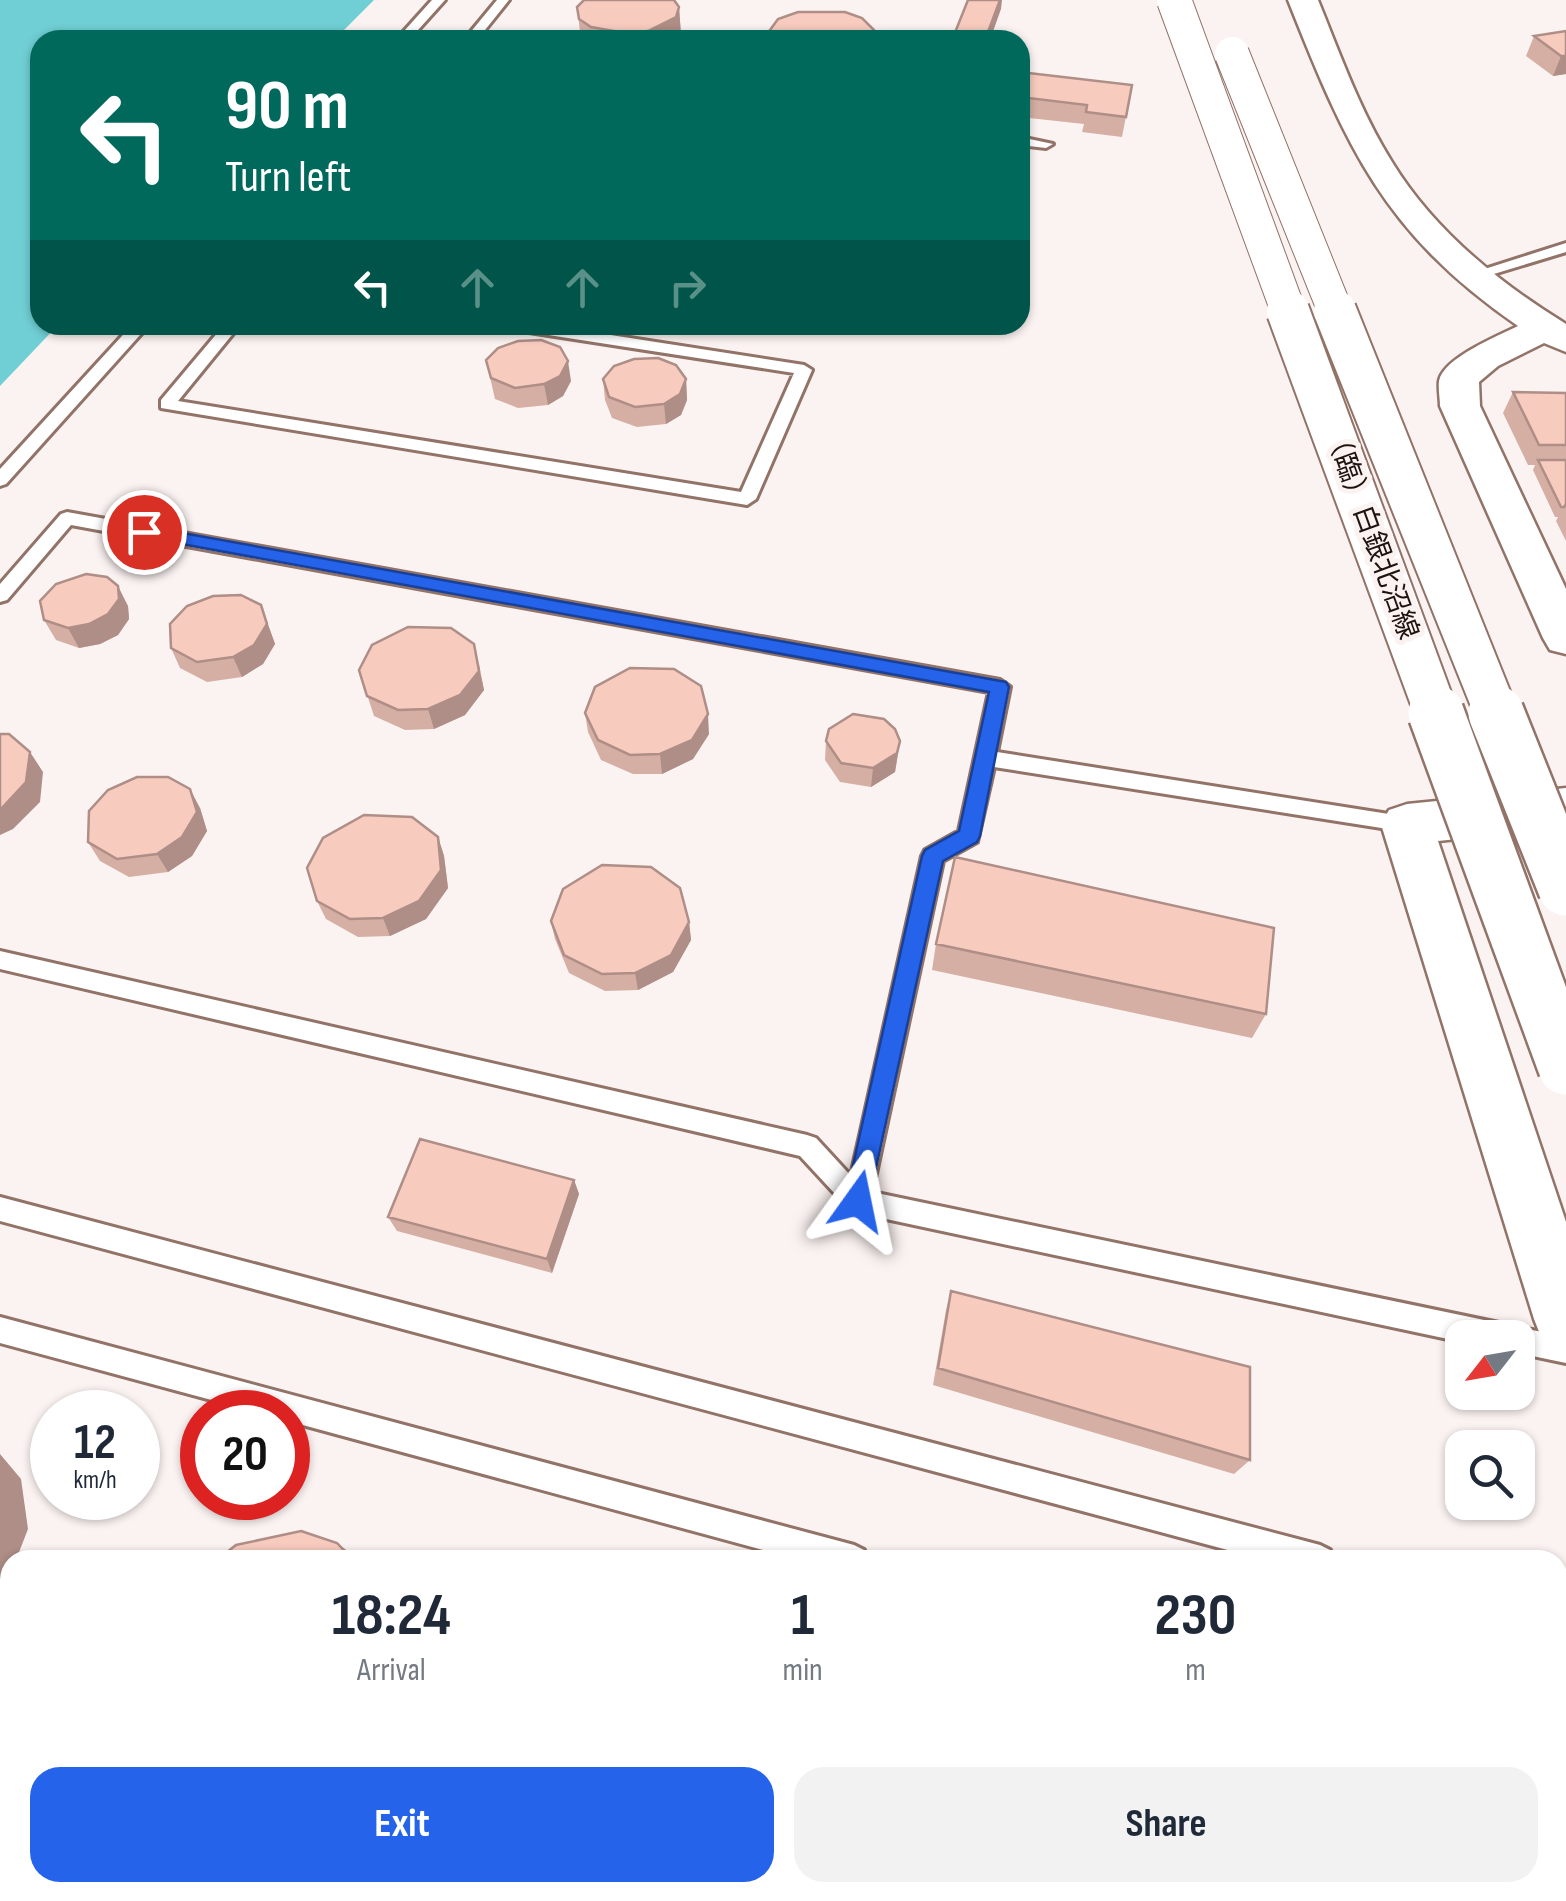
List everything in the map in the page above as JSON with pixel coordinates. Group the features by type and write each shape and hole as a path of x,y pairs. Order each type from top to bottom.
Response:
{"street":[{"name":"（臨）白銀北沼線","path":"1174,0 1566,1067"},
{"name":"（臨）白銀北沼線","path":"1211,0 1566,888"},
{"path":"1303,0 1353,118 1386,180 1428,233 1474,275 1556,334"},
{"path":"1556,334 1484,358 1459,378 1460,406 1566,638"},
{"path":"1566,808 1407,824 1566,1319"}],"lane":[{"path":"411,30 439,0"},
{"path":"478,30 503,0"},
{"path":"1030,142 1046,144"},
{"path":"1474,275 1566,247"},
{"path":"0,480 132,335"},
{"path":"224,335 166,404 748,499 804,370 580,335"},
{"path":"0,596 66,518 1000,687 969,836 933,856 858,1201"},
{"path":"986,758 1407,824"},
{"path":"0,960 807,1146 858,1201 1445,1325"},
{"path":"0,1210 1282,1550"},
{"path":"0,1330 817,1550"},
{"path":"1535,1344 1566,1350"}],"water":[{"path":"0,0 374,0 344,30 30,30 30,335 48,335 0,386"}],"building":[{"path":"584,0 674,0 679,7 676,17 650,30 608,30 591,27 579,19 577,7"},
{"path":"968,0 1000,0 989,30 956,30"},
{"path":"798,12 845,12 862,18 874,30 770,30 778,19"},
{"path":"1566,31 1566,56 1534,36"},
{"path":"1030,73 1132,85 1126,117 1086,112 1087,105 1030,98"},
{"path":"541,340 560,347 568,361 560,376 544,384 515,388 491,378 486,360 498,348 518,341"},
{"path":"658,358 676,365 686,379 680,394 664,404 635,407 609,397 603,379 614,366 634,359"},
{"path":"1513,392 1566,393 1566,445 1539,445"},
{"path":"1538,460 1566,460 1564,507 1561,507"},
{"path":"86,574 107,577 118,586 119,599 108,614 89,624 68,628 44,620 40,601 56,584"},
{"path":"241,595 261,605 267,624 254,645 233,657 197,662 171,648 170,624 187,606 213,596"},
{"path":"408,627 451,628 474,644 479,671 460,695 428,709 398,710 367,696 359,670 372,645"},
{"path":"630,668 674,669 701,686 708,714 692,740 660,754 630,755 598,740 585,713 595,687"},
{"path":"853,714 884,719 895,729 900,741 897,753 873,768 841,763 826,741 829,729"},
{"path":"0,734 9,734 30,752 26,782 0,810"},
{"path":"137,777 168,777 190,789 197,812 182,837 157,854 117,859 88,842 89,811 108,790"},
{"path":"364,815 412,817 438,837 441,870 419,901 383,918 350,919 317,901 307,868 323,838"},
{"path":"955,857 1274,928 1266,1014 936,944"},
{"path":"602,865 651,867 680,888 689,922 671,955 635,973 602,974 564,955 551,921 563,889"},
{"path":"420,1139 574,1180 547,1259 388,1217"},
{"path":"951,1291 1250,1367 1250,1460 938,1368"},
{"path":"301,1531 337,1543 344,1550 230,1550 236,1545"}],"route":[{"path":"144,532 1000,687 969,836 933,856 858,1201"}]}
